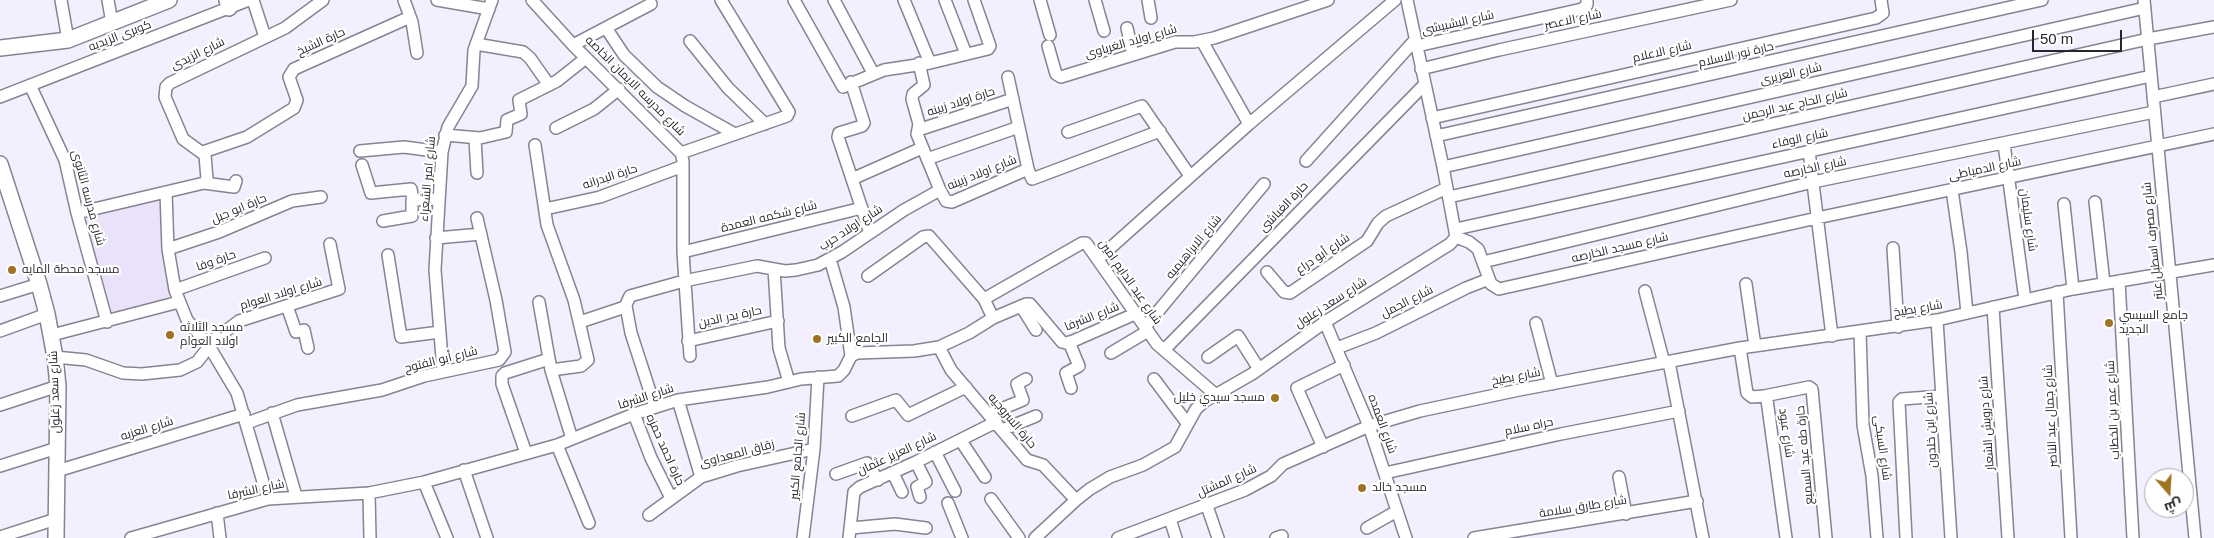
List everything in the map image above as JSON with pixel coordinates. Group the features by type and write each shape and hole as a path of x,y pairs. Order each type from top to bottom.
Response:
{"street":[{"path":"61,0 68,40"},
{"path":"108,0 112,23"},
{"path":"0,48 68,40 169,0"},
{"path":"251,0 265,37"},
{"name":"كوبرى الزيديه","path":"0,97 228,4 251,0"},
{"name":"شارع الزيدى","path":"203,152 186,143 183,139 165,97 166,87 170,83 265,37 303,16 323,0"},
{"path":"404,0 410,17 417,53"},
{"path":"437,0 491,4"},
{"name":"شارع مدرسه الايمان الخاصه","path":"532,0 573,45 681,153 683,166 684,281 690,356"},
{"path":"681,153 787,116 789,112 721,0"},
{"path":"794,0 840,85 843,86 873,73 988,49 990,46 974,0"},
{"path":"834,0 873,73"},
{"path":"904,0 924,63 924,86 913,94 912,99 925,153 940,190"},
{"path":"945,0 966,54"},
{"name":"شارع اولاد الغرباوى","path":"1040,0 1056,74 1061,77 1175,42 1202,41 1328,0"},
{"path":"1096,0 1104,31"},
{"path":"1148,0 1151,18"},
{"path":"1098,259 1249,124 1395,0"},
{"path":"1407,0 1456,233 1474,245 1484,262 1489,280"},
{"name":"شارع البشبيشى","path":"1416,43 1582,9 1587,5 1587,0"},
{"name":"شارع الاعصر","path":"1422,69 1499,50 1731,0"},
{"name":"شارع الاعلام","path":"1432,118 1876,18 1883,13 1881,0"},
{"name":"حارة نور الاسلام","path":"1436,136 2042,0"},
{"name":"شارع امير الشعراء","path":"443,371 435,270 442,152 445,135 472,86 476,44 491,4"},
{"path":"573,45 652,4"},
{"name":"شارع مصرف اسطبل عنتر","path":"2145,4 2195,538"},
{"name":"شارع العزيرى","path":"1443,167 2145,4"},
{"name":"حارة الشيخ","path":"203,152 247,137 294,108 297,100 289,77 294,69 410,17"},
{"name":"شارع الحاج عبد الرحمن","path":"1448,192 2148,39 2184,34 2214,27"},
{"path":"606,28 621,51 658,87 678,102 735,134"},
{"path":"1127,28 1133,55"},
{"path":"690,41 728,88 765,124"},
{"path":"1202,41 1249,124"},
{"path":"1306,161 1416,43"},
{"path":"476,44 523,52 530,58 549,86"},
{"path":"445,135 475,138 506,132 508,119 521,114 520,100 549,86 586,58"},
{"name":"شارع الوفاء","path":"1456,233 1809,151 2151,76"},
{"path":"1008,77 1031,179 1160,131"},
{"path":"852,82 864,123 838,135 870,233"},
{"name":"حارة الغباشى","path":"1164,350 1425,84"},
{"path":"2153,97 2214,84"},
{"name":"شارع مدرسه الثانوى","path":"30,85 65,160 107,322"},
{"path":"556,128 594,109 619,89"},
{"name":"حارة اولاد زبينه","path":"918,130 1013,100"},
{"path":"1068,132 1142,106 1190,176"},
{"name":"شارع الخارصه","path":"1484,262 1813,182 2154,112"},
{"path":"852,179 925,153 1019,127"},
{"name":"شارع الدمياطى","path":"1817,218 2009,179 2214,134"},
{"path":"475,138 478,173"},
{"name":"شارع سليمان","path":"2004,144 2025,300"},
{"path":"526,453 502,384 502,376 504,373 550,364 581,366 586,362 588,356 574,300 547,225 535,145"},
{"path":"360,150 404,147 442,152"},
{"path":"1809,151 1832,336"},
{"path":"203,152 206,179 204,184"},
{"name":"شارع سعد زغلول","path":"0,164 39,284 52,335 58,386 56,538"},
{"path":"362,165 371,193 412,189 412,216 383,221"},
{"name":"حارة البدرانه","path":"545,209 600,197 683,166"},
{"name":"شارع اولاد زبينه","path":"940,190 946,201 952,202 1028,169"},
{"path":"77,212 204,184 234,187 236,181"},
{"name":"شارع الابراهيميه","path":"1111,353 1147,329 1264,184"},
{"name":"شارع اولاد حرب","path":"626,306 630,296 684,281 757,266 796,270 807,268 830,259 904,210 940,190"},
{"path":"1952,190 1961,252 1966,313"},
{"path":"166,192 168,249 175,290 187,320 209,346 227,374 246,418 268,499"},
{"name":"شارع أبو دراع","path":"1267,272 1284,292 1290,293 1367,240 1378,223 1386,216 1448,192"},
{"name":"حارة ابو جبل","path":"168,249 219,232 292,201 321,197"},
{"path":"413,200 439,199"},
{"path":"2095,202 2104,283"},
{"path":"2064,204 2073,288"},
{"name":"شارع شكمه العمدة","path":"683,252 862,208"},
{"name":"شارع أبو الفتوح","path":"246,418 314,401 382,390 443,371 495,362 503,357 505,352 477,218"},
{"name":"شارع مسجد الخارصه","path":"1489,280 1491,284 1499,289 1817,218"},
{"name":"شارع سعد زعلول","path":"1042,535 1076,500 1110,477 1143,465 1175,447 1196,410 1216,395 1258,369 1325,322 1450,244 1456,233"},
{"path":"436,238 481,234"},
{"path":"868,276 923,237 929,236 984,300 994,318"},
{"name":"شارع عبد الدايم امين","path":"984,300 1084,243 1088,244 1147,329 1164,350 1216,395"},
{"name":"شارع اولاد العوام","path":"55,357 86,360 123,373 161,374 180,370 197,362 222,332 239,321 339,289 330,244"},
{"path":"1893,248 1898,327"},
{"path":"388,255 401,337 440,332"},
{"name":"حارة وفا","path":"175,290 265,258"},
{"path":"830,259 844,307 851,356 857,353 914,351 939,347 1021,306 1036,330"},
{"name":"شارع بطيخ","path":"1369,426 1420,411 1552,384 1740,348 1937,320 2073,288 2214,264"},
{"path":"774,269 779,348 789,382"},
{"name":"شارع الجمل","path":"1337,348 1376,333 1466,288 1489,280"},
{"name":"شارع عمر بن الخطاب","path":"2119,281 2133,538"},
{"path":"0,296 39,284"},
{"path":"1746,284 1755,346"},
{"path":"1645,291 1667,362 1679,411 1703,538"},
{"name":"شارع جمال عبد الناصر","path":"2057,292 2071,538"},
{"path":"52,335 179,302"},
{"path":"539,302 550,364 572,439"},
{"name":"شارع الشرفا","path":"1021,306 1030,304 1062,342 1069,342 1137,313"},
{"path":"287,306 296,332 304,330 308,348"},
{"path":"580,322 626,306 631,333 656,407"},
{"name":"شارع درويش الشعار","path":"1994,307 2008,538"},
{"path":"0,331 47,314"},
{"name":"شارع ابن خلدون","path":"1937,320 1951,538"},
{"name":"حارة بدر الدين","path":"688,340 778,321"},
{"name":"شارع العمده","path":"1325,322 1369,426 1406,538"},
{"path":"1536,323 1552,384"},
{"name":"شارع السبكى","path":"1860,332 1863,425 1873,483 1877,538"},
{"path":"1208,357 1238,336 1258,369"},
{"path":"1069,342 1079,365 1066,373 1071,388"},
{"name":"حارة السروجيه","path":"939,347 947,363 1027,460 1043,465 1076,500"},
{"name":"شارع عبود","path":"1740,348 1747,393 1752,397 1764,396 1767,400 1786,538"},
{"name":"شارع الشرفا","path":"131,538 268,499 369,493 424,482 556,445 634,414 678,400 818,377 838,376 844,370 851,356"},
{"path":"1323,447 1297,390 1299,386 1344,365"},
{"name":"شارع الجامع الكبير","path":"803,538 814,449 818,377"},
{"path":"995,422 1024,400 1017,384 1026,379"},
{"path":"1154,379 1188,423"},
{"path":"0,405 58,386"},
{"path":"852,416 896,400 908,415 966,387"},
{"name":"حارة طه عبد السميع","path":"1764,396 1809,387 1812,389 1826,538"},
{"path":"1906,538 1899,402 1902,399 1942,396"},
{"path":"678,400 701,477"},
{"name":"حراه سلام","path":"1385,473 1541,438 1679,411"},
{"path":"272,412 296,496"},
{"name":"حارة احمد حمزه","path":"634,414 651,458 671,498"},
{"path":"995,422 1036,416"},
{"name":"شارع العزبه","path":"57,471 246,418"},
{"name":"شارع العزيز عثمان","path":"850,533 854,492 860,487 961,441 995,422"},
{"name":"شارع المشتل","path":"1118,538 1207,506 1259,484 1271,476 1283,464 1369,426"},
{"path":"961,441 985,476"},
{"path":"556,445 589,523"},
{"path":"0,466 57,448"},
{"name":"زقاق المعداوى","path":"649,515 701,477 737,466 814,449"},
{"path":"935,452 956,491"},
{"path":"836,474 867,462 878,480"},
{"path":"916,462 926,482 917,488 920,496"},
{"path":"464,470 487,538"},
{"path":"893,473 902,492"},
{"path":"1619,477 1626,514"},
{"path":"424,482 447,538"},
{"path":"369,493 370,538"},
{"path":"991,499 1019,538"},
{"name":"شارع طارق سلامة","path":"1474,538 1697,501"},
{"path":"948,503 962,538"},
{"path":"1207,506 1218,538"},
{"path":"1367,528 1397,511"},
{"path":"217,513 220,538"},
{"path":"0,537 56,519"},
{"path":"1170,519 1176,538"},
{"path":"850,533 895,524 926,528"}],"shaded area":[{"path":"162,195 174,298 109,319 80,214"}],"place":[{"name":"مسجد محطة المايه","path":"12,270"},
{"name":"جامع السيسي الجديد","path":"2109,323"},
{"name":"مسجد الثلاثه اولاد العوام","path":"170,335"},
{"name":"الجامع الكبير","path":"817,339"},
{"name":"مسجد سيدي خليل","path":"1275,398"},
{"name":"مسجد خالد","path":"1362,488"}]}
